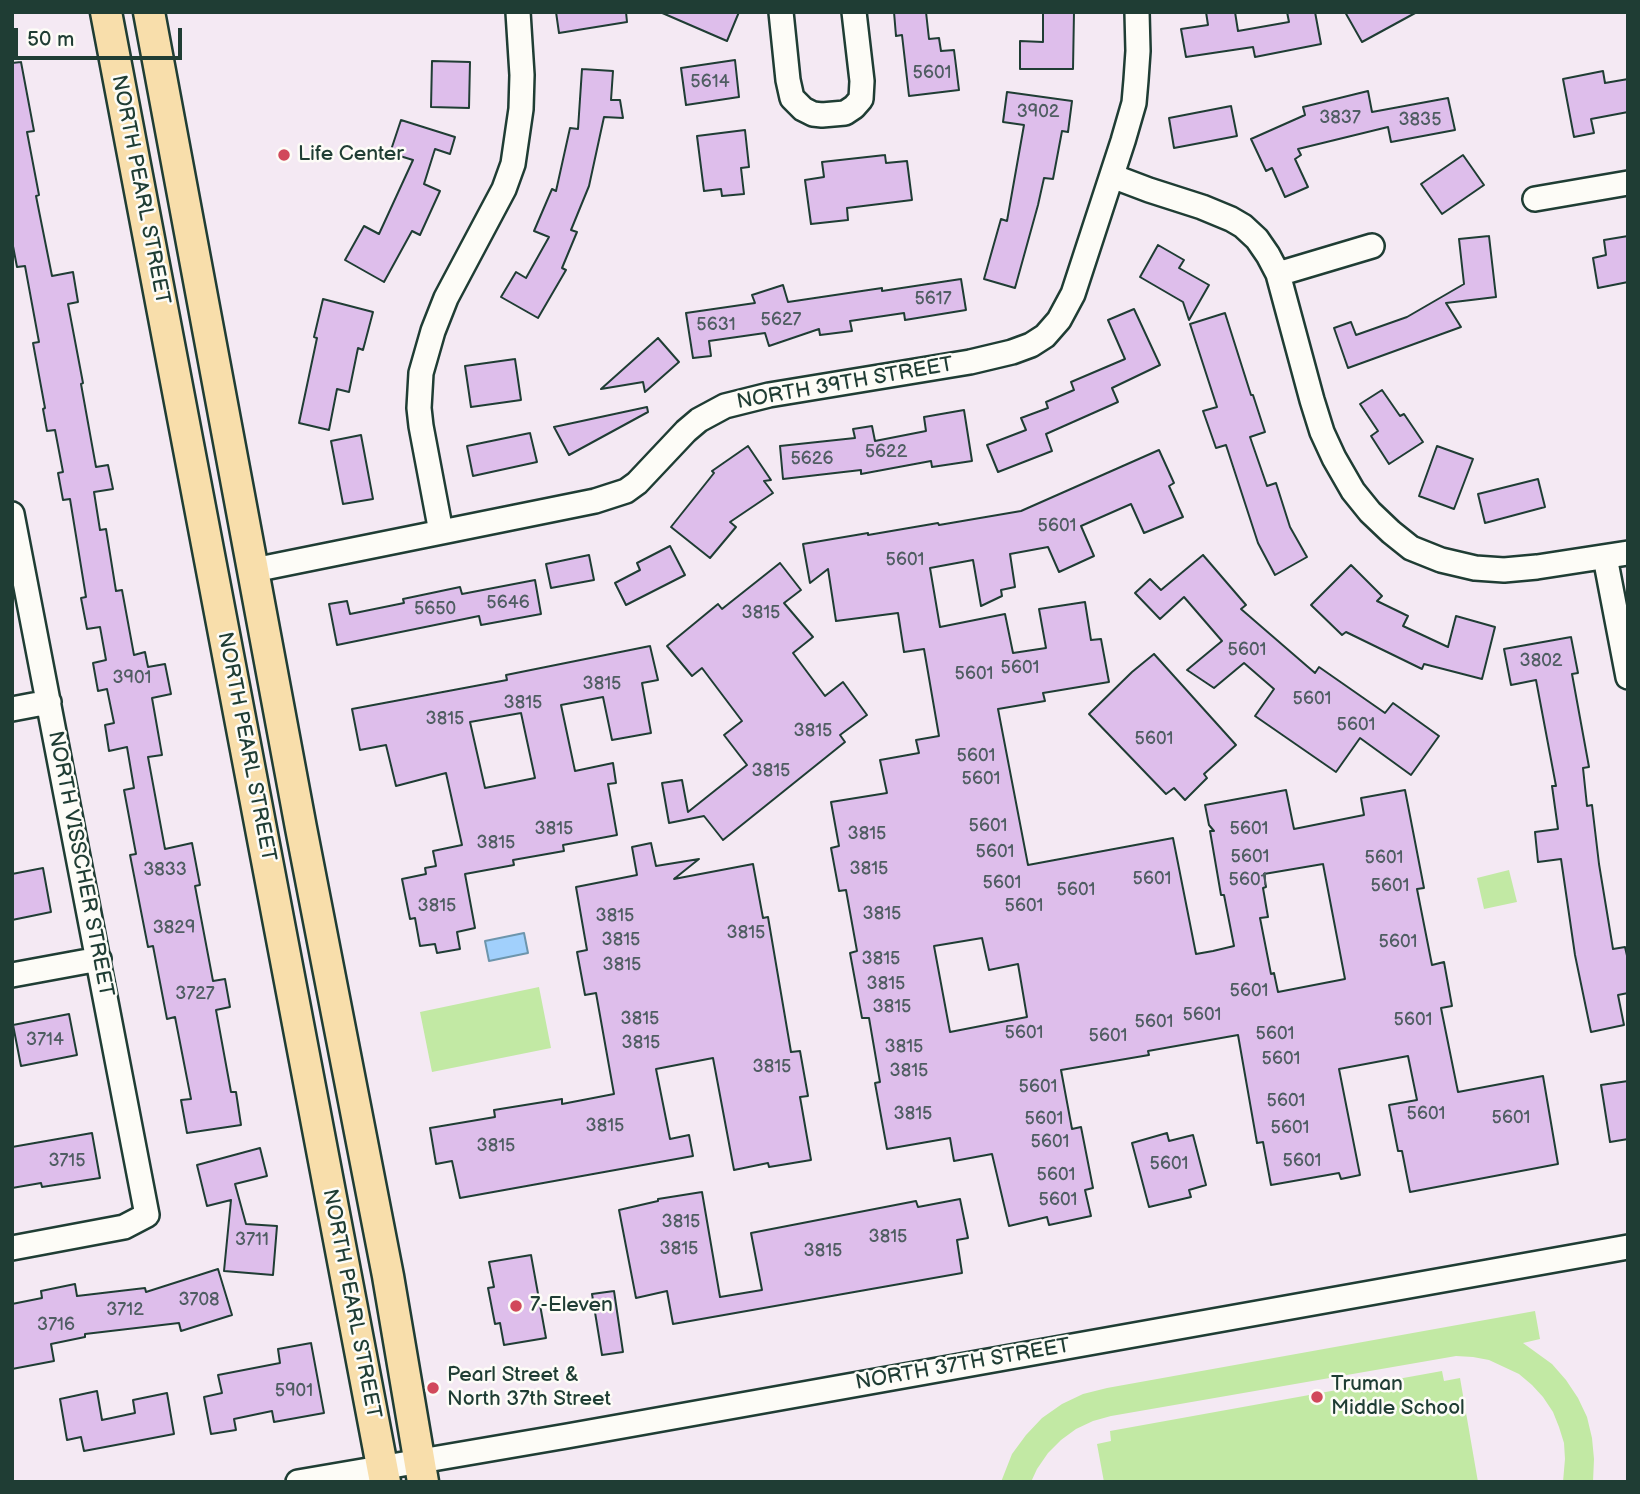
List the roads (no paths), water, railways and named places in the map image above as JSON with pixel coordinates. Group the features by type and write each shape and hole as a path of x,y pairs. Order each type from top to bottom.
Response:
{"main road":[{"name":"NORTH PEARL STREET","path":"106,12 384,1474"},
{"name":"NORTH PEARL STREET","path":"149,12 388,1276 421,1471"}],"street":[{"path":"441,532 421,426 421,373 432,331 446,298 504,188 513,164 521,109 518,12"},
{"path":"782,12 792,97 803,109 822,115 845,113 861,99 862,81 854,12"},
{"name":"NORTH 39TH STREET","path":"254,570 595,501 626,491 646,476 686,430 725,406 769,395 970,362 1031,345 1045,336 1059,320 1073,294 1112,176 1134,103 1138,51 1137,12"},
{"path":"1112,176 1231,219 1257,239 1278,274 1312,400 1334,458 1353,491 1370,512 1410,548 1441,560 1475,568 1504,570 1628,553"},
{"path":"1535,199 1628,183"},
{"path":"1278,274 1372,246"},
{"name":"NORTH VISSCHER STREET","path":"12,514 147,1215 124,1227 12,1248"},
{"path":"1605,557 1628,677"},
{"path":"12,709 49,702"},
{"path":"12,975 99,959"},
{"name":"NORTH 37TH STREET","path":"298,1482 421,1471 566,1436 1628,1247"}],"water":[{"path":"524,933 528,953 489,961 485,941"}],"place":[{"name":"Life Center","path":"284,155"},
{"name":"7-Eleven","path":"516,1306"},
{"name":"Pearl Street & North 37th Street","path":"433,1388"},
{"name":"Truman Middle School","path":"1317,1397"}]}
